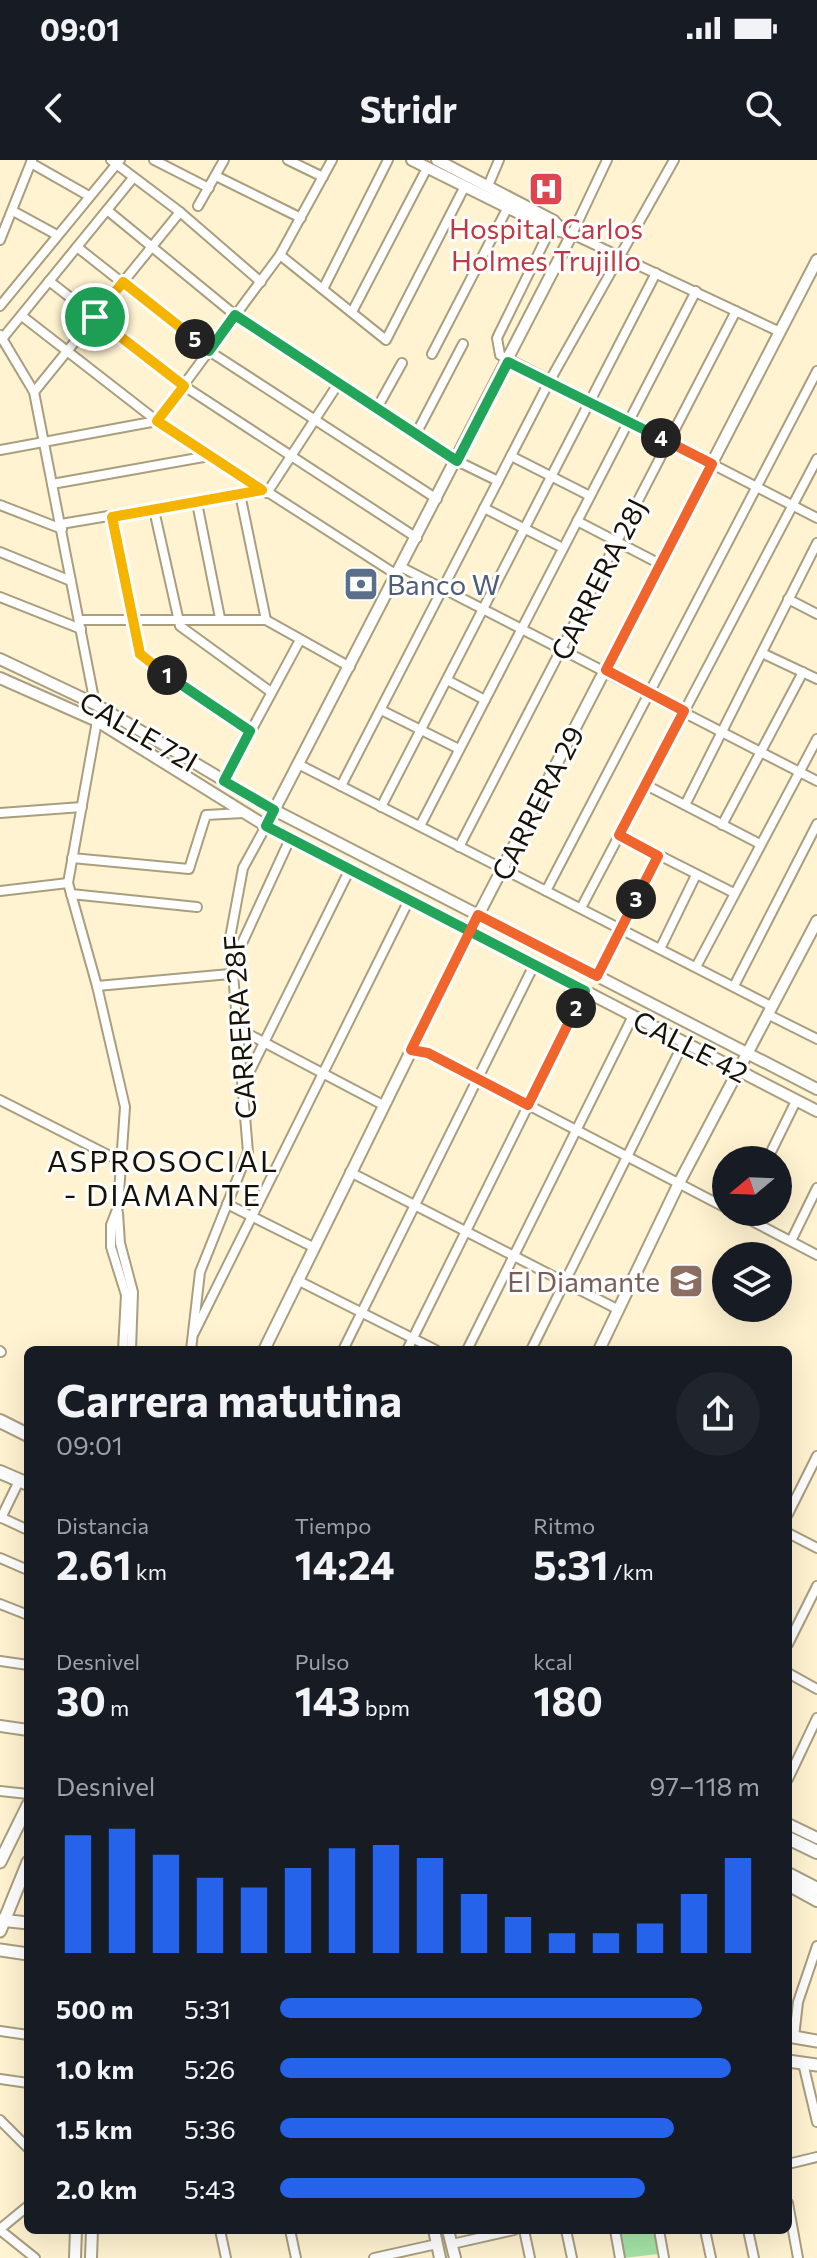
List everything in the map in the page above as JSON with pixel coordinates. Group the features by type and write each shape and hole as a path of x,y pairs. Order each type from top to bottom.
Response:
{"highway":[{"path":"0,1421 24,1433"},
{"path":"0,1472 24,1482"},
{"path":"792,1840 817,1852"},
{"path":"792,1876 817,1889"}],"main road":[{"path":"1,1860 24,1813"},
{"path":"24,1874 2,1924 24,1923"},
{"path":"0,1950 24,1953"},
{"path":"792,2037 817,2041"},
{"path":"792,2062 817,2065"}],"street":[{"path":"154,160 173,164 209,188"},
{"path":"198,206 224,160"},
{"path":"288,160 323,177"},
{"path":"0,450 157,421 280,255 332,160"},
{"path":"324,287 388,160"},
{"path":"412,160 780,332"},
{"path":"437,160 449,163 555,226"},
{"path":"488,186 499,160"},
{"name":"CARRERA 28F","path":"190,1346 200,1272 248,1152 230,971 230,938 240,880 508,362 607,160"},
{"path":"341,786 549,382 674,160"},
{"path":"0,240 31,162 89,196"},
{"path":"0,306 115,162 180,212 261,282"},
{"path":"352,312 427,168"},
{"path":"216,176 301,218"},
{"path":"95,704 34,392 1,337 22,316 133,178"},
{"path":"280,255 324,287 386,340 465,186"},
{"path":"432,354 508,207"},
{"path":"107,210 235,315 457,461 498,481"},
{"path":"13,211 57,235"},
{"path":"34,392 180,212"},
{"path":"555,226 497,338 497,350 508,362 817,518"},
{"path":"77,247 209,351 437,499"},
{"name":"CARRERA 29","path":"266,1346 478,915 817,260"},
{"path":"381,807 656,273"},
{"path":"49,281 184,386 417,538"},
{"path":"420,826 696,291"},
{"name":"CARRERA 28J","path":"459,847 736,311"},
{"path":"22,316 157,421 265,491 399,571 444,588 522,627 817,781"},
{"path":"416,434 463,344"},
{"path":"377,408 402,363"},
{"path":"546,891 817,371"},
{"path":"0,505 61,526 265,491 292,457 338,384"},
{"path":"52,484 210,456"},
{"path":"511,456 590,496"},
{"path":"581,908 817,459"},
{"path":"240,494 266,620"},
{"path":"197,503 220,618"},
{"path":"484,508 563,548"},
{"path":"154,510 176,619 185,631 271,692"},
{"path":"112,517 140,654 250,731"},
{"path":"577,521 660,564"},
{"path":"685,805 817,543"},
{"path":"0,552 71,581"},
{"path":"0,597 80,624 131,619 266,620 350,667"},
{"path":"788,599 817,614"},
{"path":"224,781 300,640"},
{"path":"762,653 817,679"},
{"name":"CALLE 72I","path":"0,659 95,704 274,810"},
{"path":"722,825 803,672"},
{"name":"CALLE 72I","path":"0,678 97,721 266,826"},
{"path":"447,680 485,700"},
{"path":"381,710 459,749"},
{"path":"97,721 68,883 97,986 125,1107 118,1207 120,1243 133,1292 131,1346"},
{"path":"696,967 817,739"},
{"path":"298,764 734,986 817,1039"},
{"path":"646,785 760,844"},
{"path":"0,813 82,807"},
{"name":"CALLE 42","path":"274,810 817,1089"},
{"path":"72,858 189,869 206,815 243,813"},
{"path":"734,986 817,824"},
{"name":"CALLE 42","path":"266,826 817,1111"},
{"path":"619,835 734,893"},
{"path":"97,986 230,971 290,839"},
{"path":"597,976 658,856"},
{"path":"241,1090 350,869"},
{"path":"660,949 696,875"},
{"path":"0,891 68,883"},
{"path":"71,894 197,907"},
{"path":"190,1346 409,900"},
{"path":"601,1346 679,1183 769,1010 812,942 817,921"},
{"path":"345,1346 534,965"},
{"path":"409,1346 585,991"},
{"path":"469,1346 633,1016"},
{"path":"235,1027 383,1105"},
{"path":"533,1346 684,1042"},
{"path":"411,1050 428,1053 712,1201"},
{"path":"0,1100 120,1161"},
{"path":"774,1146 796,1101"},
{"path":"350,1172 619,1310"},
{"path":"791,1241 817,1188"},
{"path":"227,1204 313,1247"},
{"path":"118,1207 111,1225 111,1247 126,1295 123,1346"},
{"path":"763,1226 817,1255"},
{"path":"297,1280 428,1346"},
{"path":"792,1506 817,1456"},
{"path":"24,1482 1,1518 24,1528"},
{"path":"792,1535 817,1548"},
{"path":"0,1558 24,1568"},
{"path":"792,1636 817,1586"},
{"path":"0,1604 24,1613"},
{"path":"0,1661 24,1664"},
{"path":"792,1675 817,1689"},
{"path":"792,1771 817,1718"},
{"path":"0,1726 24,1729"},
{"path":"0,1791 24,1794"},
{"path":"792,1826 817,1838"},
{"path":"792,1887 817,1901"},
{"path":"792,2033 805,1975 817,1946"},
{"path":"805,1975 817,1979"},
{"path":"0,2031 24,2034"},
{"path":"803,2063 817,2122"},
{"path":"0,2079 24,2082"},
{"path":"0,2120 24,2144"},
{"path":"792,2163 817,2157"},
{"path":"24,2209 0,2230 33,2258"},
{"path":"792,2225 798,2258"},
{"path":"75,2258 76,2234"},
{"path":"91,2258 92,2234"},
{"path":"221,2234 226,2258"},
{"path":"291,2234 296,2258"},
{"path":"435,2234 440,2258"},
{"path":"449,2234 455,2258"},
{"path":"452,2244 496,2234"},
{"path":"525,2234 530,2258"},
{"path":"567,2234 572,2258"},
{"path":"616,2234 620,2258"},
{"path":"660,2234 664,2258"},
{"path":"706,2234 711,2258"},
{"path":"749,2234 754,2258"},
{"path":"374,2258 437,2244"}],"green space":[{"path":"618,2234 655,2234 659,2254 623,2258"}],"place":[{"name":"Hospital Carlos Holmes Trujillo","path":"546,189"},
{"name":"Banco W","path":"361,584"},
{"name":"El Diamante","path":"686,1281"}],"district":[{"name":"ASPROSOCIAL - DIAMANTE","path":"163,1176"}],"route":[{"path":"95,317 123,282 209,351 235,315 457,461 508,362 712,464 606,670 684,711 619,835 658,856 597,976 478,915 470,931 411,1050 428,1053 528,1105 585,991 470,931 266,826 274,810 224,781 250,731 140,654 112,517 262,490 157,421 184,386 95,317"}]}
